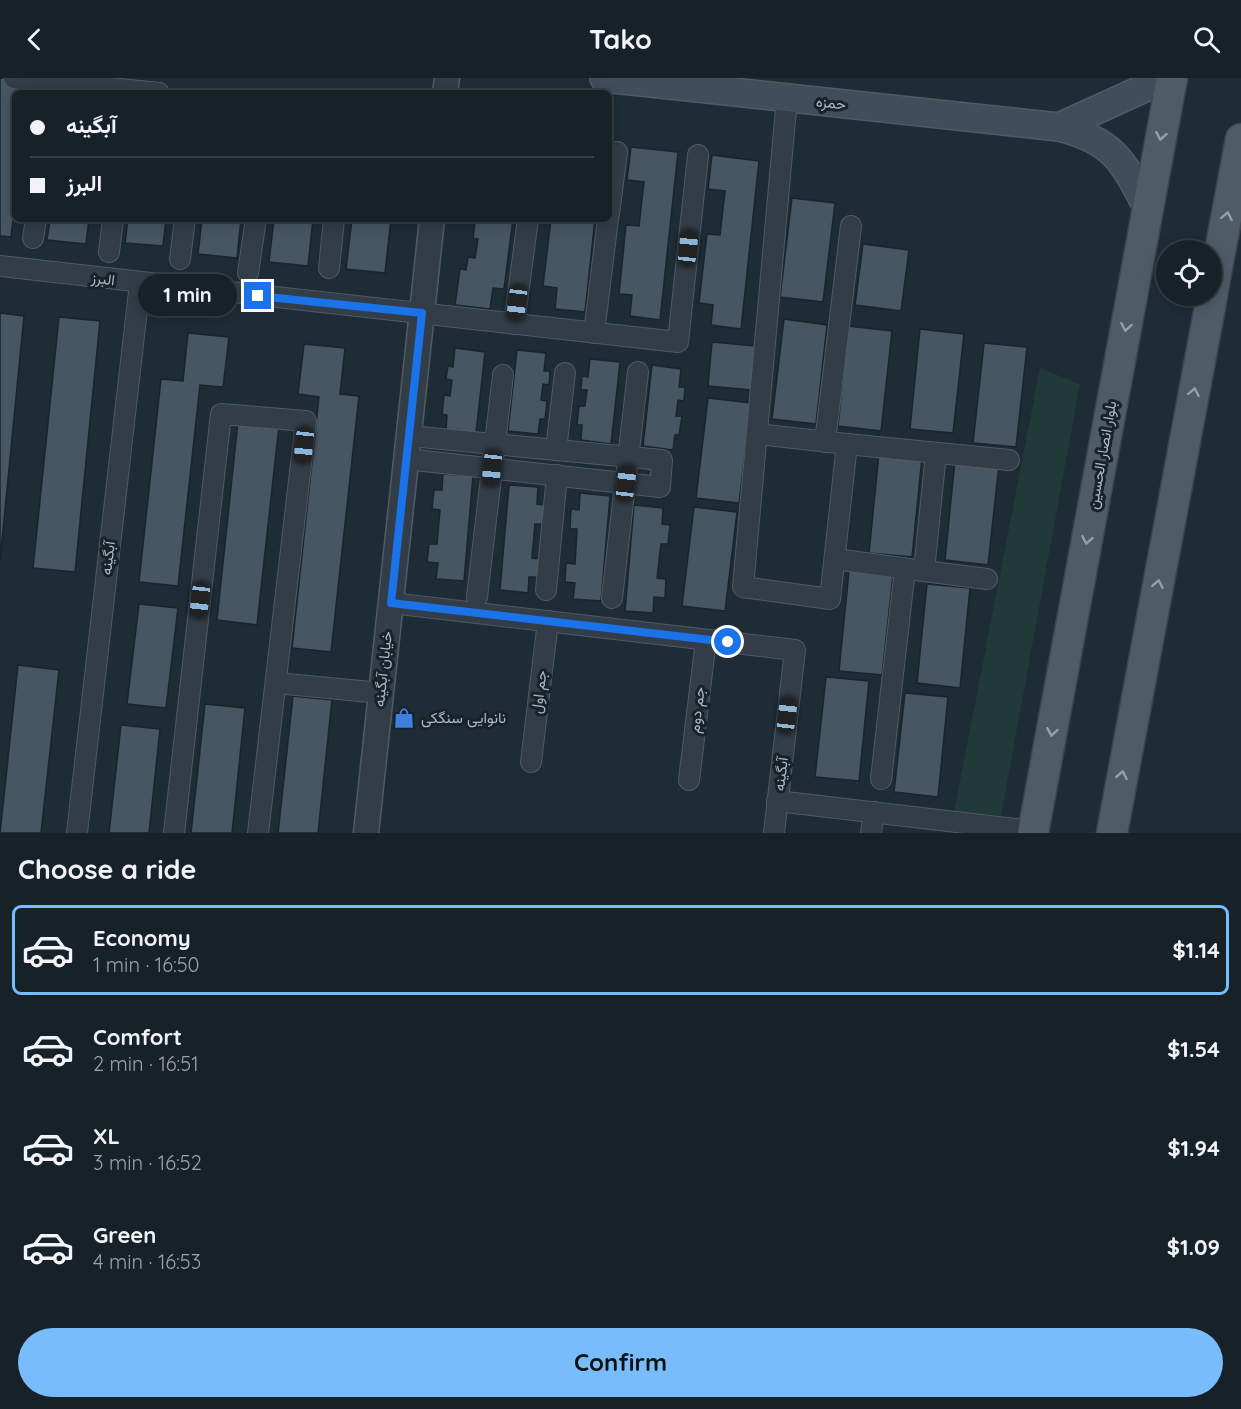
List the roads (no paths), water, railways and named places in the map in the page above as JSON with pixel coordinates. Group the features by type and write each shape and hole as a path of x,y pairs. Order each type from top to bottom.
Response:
{"main road":[{"name":"حمزه","path":"604,78 1059,127 1088,134 1107,147 1124,165 1148,209"},
{"path":"1059,127 1149,86 1156,78"},
{"name":"بلوار انصار الحسین","path":"1033,832 1172,78"},
{"path":"1222,241 1241,139"},
{"path":"1112,833 1210,306"}],"street":[{"path":"14,78 54,88 104,90"},
{"path":"787,98 743,587 830,599 847,444"},
{"path":"612,191 617,152"},
{"name":"البرز","path":"0,266 678,342 698,154"},
{"path":"109,252 113,222"},
{"path":"180,259 185,222"},
{"path":"248,273 255,222"},
{"path":"329,268 334,222"},
{"name":"خیابان آبگینه","path":"366,833 432,222"},
{"path":"514,324 528,222"},
{"path":"594,333 608,222"},
{"path":"825,442 851,226"},
{"name":"آبگینه","path":"77,833 140,283"},
{"path":"612,598 638,372"},
{"path":"556,450 565,373"},
{"path":"477,597 502,375"},
{"path":"174,833 221,414 306,421 258,833"},
{"path":"758,434 1009,460"},
{"path":"494,444 662,460 660,487 492,468 408,447 494,444"},
{"path":"881,779 936,453"},
{"path":"546,590 557,476"},
{"path":"835,560 987,579"},
{"name":"آبگینه","path":"391,603 795,650 774,833"},
{"name":"جم اول","path":"531,762 548,621"},
{"name":"جم دوم","path":"689,780 706,640"},
{"path":"276,683 381,693"},
{"name":"آبگینه","path":"777,801 1033,832"},
{"path":"871,833 874,812"}],"place":[{"name":"نانوایی سنگکی","path":"404,718"}]}
